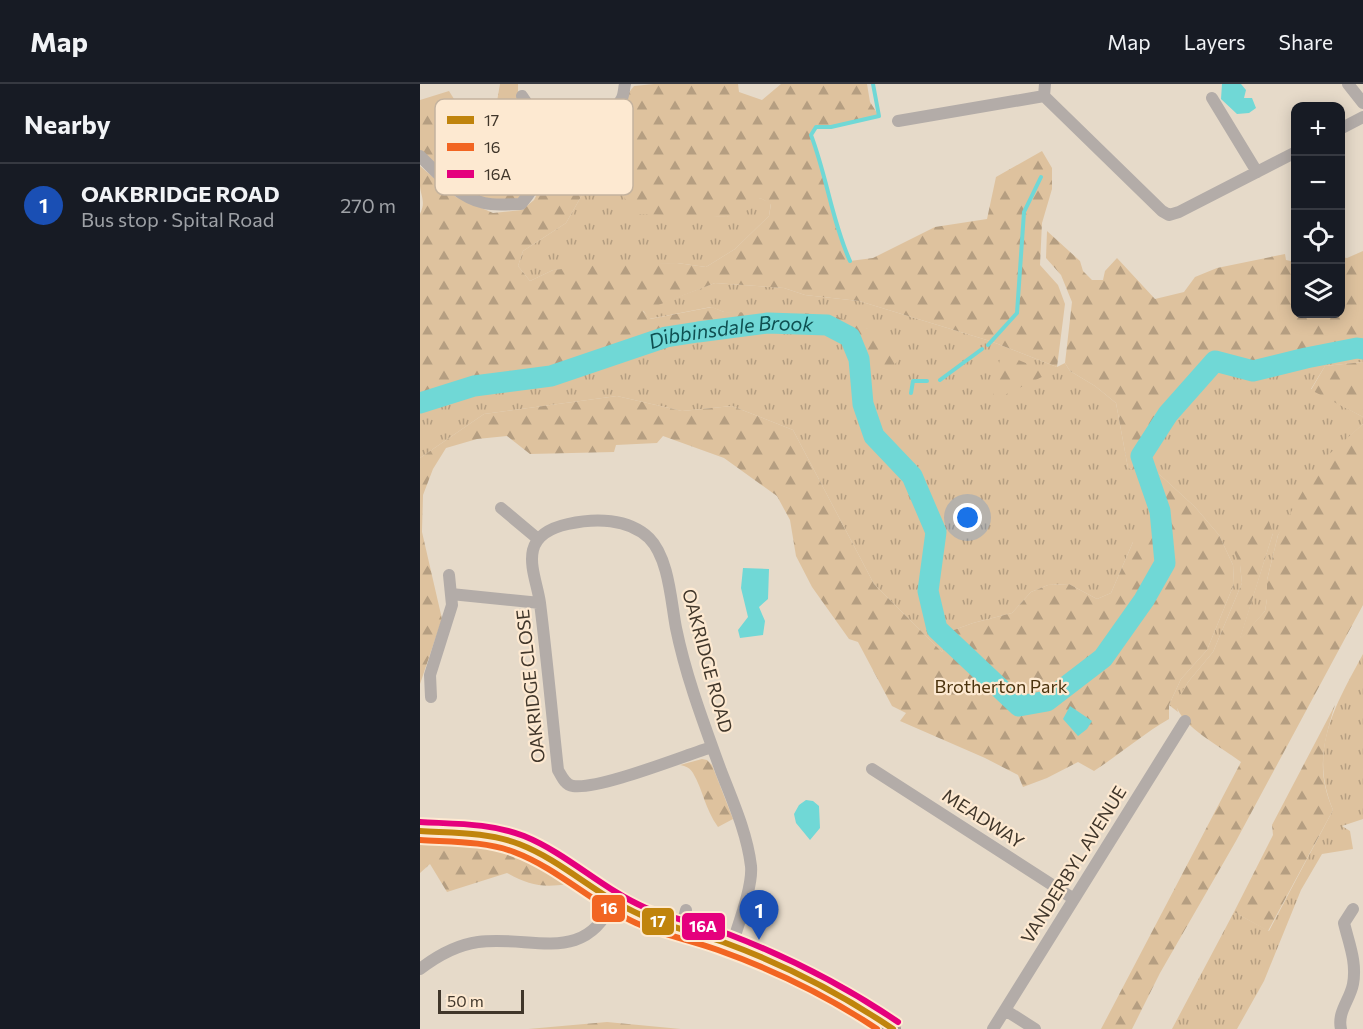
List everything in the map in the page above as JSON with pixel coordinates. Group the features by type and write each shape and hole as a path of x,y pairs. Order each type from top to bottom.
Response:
{"main road":[{"path":"420,831 479,835 518,843 553,861 613,901 640,915 732,945 758,956 819,986 892,1029"}],"street":[{"path":"622,99 625,84"},
{"path":"1348,84 1363,103"},
{"path":"898,121 1044,90 1162,211 1169,215 1291,155"},
{"path":"1212,98 1257,172"},
{"path":"1345,127 1363,117"},
{"path":"420,156 435,170"},
{"path":"467,195 484,204 498,205 521,204 529,195"},
{"path":"501,527 505,512 538,539"},
{"name":"OAKRIDGE ROAD","path":"538,539 550,530 587,520 608,520 638,530 650,539 659,552 665,565 678,639 695,700 741,825 751,869 741,917 732,945"},
{"name":"OAKRIDGE CLOSE","path":"538,539 533,550 533,562 540,603 558,770 564,782 571,786 584,787 613,780 712,747"},
{"path":"431,697 430,675 452,604 449,575"},
{"path":"451,594 540,603"},
{"name":"VANDERBYL AVENUE","path":"993,1029 1185,721"},
{"name":"MEADWAY","path":"872,769 1074,899"},
{"path":"420,969 438,956 477,942 561,944 576,940 590,935 599,926 607,916 613,901"},
{"path":"1341,1029 1341,1012 1353,985 1354,956 1338,922 1353,909"},
{"path":"681,928 687,910"},
{"path":"1005,1010 1035,1029"}],"green space":[{"path":"500,84 518,84 518,93 522,99 497,99"},
{"path":"654,84 738,84 739,92 762,100 781,84 867,84 870,102 879,116 831,127 816,128 811,135 838,230 850,261 873,258 935,227 987,219 996,177 1042,151 1052,168 1052,189 1042,223 1040,265 1058,285 1065,304 1057,367 990,341 859,301 805,295 784,288 715,283 643,311 650,319 712,307 724,312 830,314 868,329 899,359 891,369 871,356 859,359 850,337 827,325 768,323 666,337 551,376 474,386 420,403 420,214 423,203 420,166 435,179 435,195 454,195 493,213 522,210 536,195 582,195 566,223 523,251 518,266 530,281 553,270 606,264 677,263 706,267 735,249 769,216 771,204 760,198 751,209 727,217 634,214 623,195 633,195 633,99 624,98 634,86"},
{"path":"449,91 454,99 435,99 435,165 420,152 420,100"},
{"path":"633,185 700,215 727,217 760,198 771,203 769,216 735,249 706,267 677,263 553,270 530,281 518,266 523,251 566,223 582,195 633,195"},
{"path":"474,195 523,195 521,199 483,200"},
{"path":"1047,231 1080,261 1083,271 1092,280 1103,280 1105,271 1117,258 1155,299 1184,292 1195,277 1217,268 1285,254 1286,260 1291,261 1291,318 1345,318 1345,258 1363,251 1363,346 1253,371 1215,361 1168,414 1141,456 1146,471 1128,468 1116,403 1095,386 1070,371 1065,363 1072,302 1061,275 1046,258"},
{"path":"715,283 784,288 805,295 859,301 990,341 1057,367 1065,363 1070,371 1095,386 1116,403 1128,468 1145,471 1141,456 1168,414 1215,361 1253,371 1363,346 1363,362 1325,366 1311,389 1363,417 1363,424 1348,438 1278,535 1267,580 1265,611 1239,641 1273,533 1240,565 1242,583 1213,652 1188,682 1176,703 1178,712 1169,705 1181,679 1207,650 1234,584 1233,565 1219,535 1195,507 1159,474 1146,472 1160,511 1162,524 1133,542 1111,593 1097,599 1069,584 1048,585 1031,592 1012,613 951,631 942,652 874,584 793,430 732,406 682,411 617,396 484,414 420,458 420,403 474,386 551,376 666,337 698,332 768,323 827,325 850,337 868,329 724,312 711,307 649,319 643,310"},
{"path":"1001,353 1050,373 992,401"},
{"path":"1363,362 1363,417 1311,390 1325,366"},
{"name":"Brotherton Park","path":"617,396 682,411 732,406 793,430 874,584 942,652 951,631 1012,613 1031,592 1048,585 1069,584 1097,599 1111,593 1133,542 1133,533 1162,524 1160,510 1146,471 1159,474 1195,507 1219,535 1233,565 1234,584 1207,650 1181,679 1169,705 1169,719 1094,771 1078,762 1023,787 1018,775 900,721 906,713 892,706 858,642 849,639 812,587 796,556 790,520 777,496 724,458 663,436 657,443 616,445 614,452 530,454 507,436 477,439 446,448 433,469 423,495 422,532 442,619 420,684 420,458 484,414"},
{"path":"1363,424 1363,605 1236,841 1160,973 1132,1029 1101,1029 1241,762 1194,729 1179,712 1175,703 1188,682 1213,652 1242,583 1240,565 1231,545 1265,510 1273,533 1240,639 1265,611 1267,580 1278,535 1308,482 1327,456"},
{"path":"1363,654 1363,819 1342,826 1350,831 1353,849 1322,854 1301,890 1264,981 1237,1029 1172,1029 1234,912 1269,931 1333,810 1323,768 1324,748 1335,710"},
{"path":"1335,705 1327,732 1323,758 1324,783 1333,810 1268,931 1234,912 1273,835 1272,825"},
{"path":"702,759 712,765 733,819 718,827 693,773 680,765"},
{"path":"420,841 476,846 517,855 568,884 536,885 507,873 447,892 430,864 420,873"},
{"path":"607,1022 681,1029 528,1029"}],"water":[{"path":"1222,84 1241,84 1246,90 1244,98 1252,98 1256,108 1249,113 1237,114 1221,99"},
{"path":"743,568 769,569 768,599 759,607 765,621 763,635 740,638 738,630 748,617 741,588"},
{"path":"1070,706 1092,721 1087,729 1078,736 1063,719"},
{"path":"806,800 813,801 819,806 820,828 810,840 796,823 794,814 799,805"}],"waterway":[{"path":"850,261 811,135 816,127 831,127 879,116 873,84"},
{"path":"988,345 1017,313 1024,212 1041,177"},
{"name":"Dibbinsdale Brook","path":"420,403 474,386 551,376 666,337 768,323 827,325 850,337 859,359 863,404 874,436 912,476 936,532 928,591 937,629 1019,706 1047,701 1103,658 1144,600 1165,563 1160,511 1141,456 1168,414 1215,361 1253,371 1306,358 1357,348 1363,349"},
{"path":"940,380 982,349"},
{"path":"911,393 913,381 927,381"}],"transit line":[{"name":"16A","path":"420,822 486,826 524,836 540,843 646,908 728,934 772,952 837,984 898,1022"},
{"name":"17","path":"420,831 483,835 519,844 535,851 625,907 651,919 723,942 811,980 893,1029"},
{"name":"16","path":"420,840 480,844 514,852 546,868 636,923 760,966 820,995 877,1029"}],"place":[{"name":"OAKBRIDGE ROAD","path":"759,940"}]}
